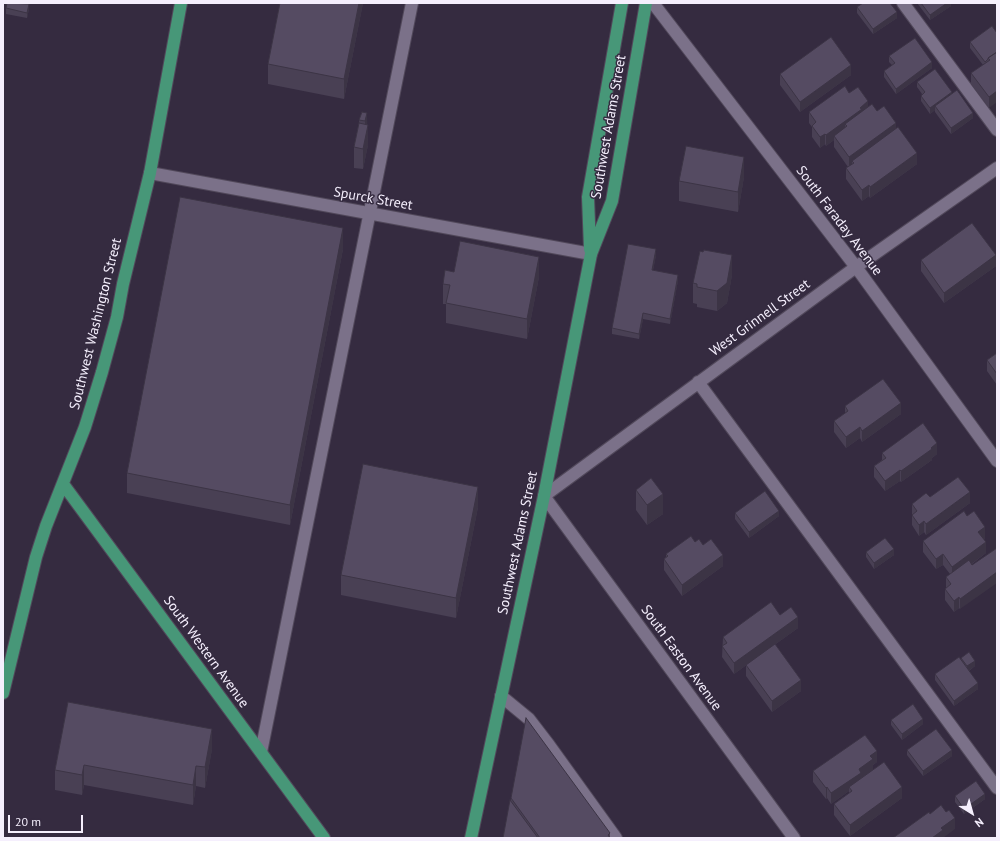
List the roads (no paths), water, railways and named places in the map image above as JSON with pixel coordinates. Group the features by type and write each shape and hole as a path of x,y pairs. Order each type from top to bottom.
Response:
{"main road":[{"name":"Southwest Washington Street","path":"3,692 36,557 46,526 86,427 117,317 128,262 150,173 181,3"},
{"name":"Southwest Adams Street","path":"591,254 588,196 622,3"},
{"name":"Southwest Adams Street","path":"471,838 544,496 591,254 612,201 646,3"},
{"name":"South Western Avenue","path":"63,484 324,838"}],"street":[{"path":"261,752 412,3"},
{"name":"South Faraday Avenue","path":"654,3 856,267 997,460"},
{"path":"903,3 997,130"},
{"name":"West Grinnell Street","path":"544,496 856,267 997,168"},
{"name":"Spurck Street","path":"150,173 591,254"},
{"path":"698,382 997,788"},
{"name":"South Easton Avenue","path":"544,496 794,838"},
{"path":"501,696 529,719 616,838"}]}
